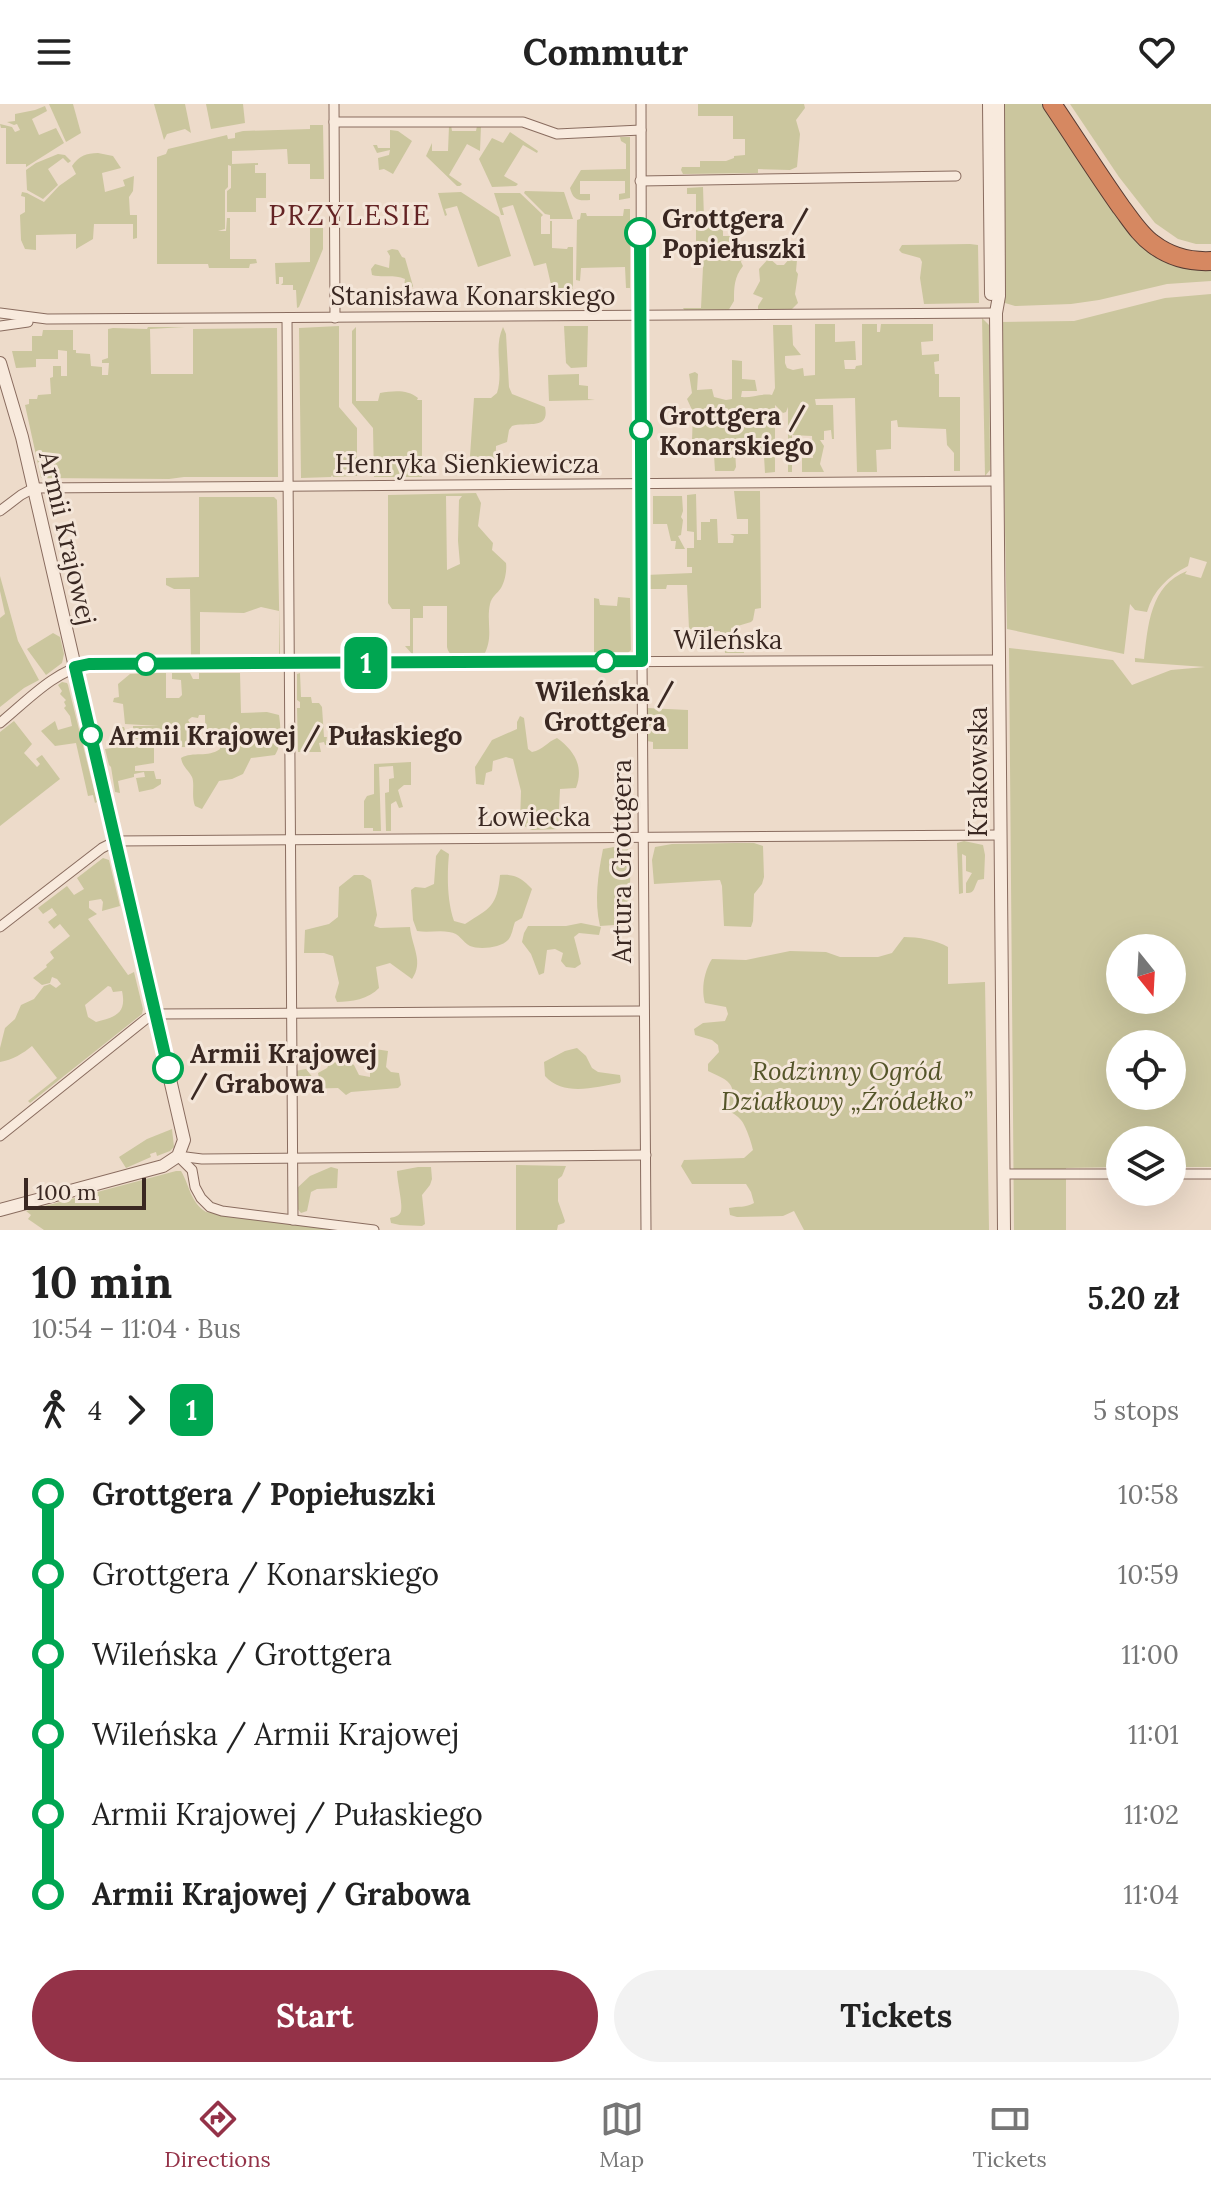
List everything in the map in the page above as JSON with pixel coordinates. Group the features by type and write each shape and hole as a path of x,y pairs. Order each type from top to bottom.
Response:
{"highway":[{"path":"1052,104 1146,238 1175,257 1211,261"},
{"path":"1065,104 1118,184 1152,228 1179,245 1211,249"}],"street":[{"path":"335,104 335,318"},
{"name":"Krakowska","path":"989,104 999,296 996,313 1004,1230"},
{"name":"Krakowska","path":"994,229 998,104"},
{"name":"Artura Grottgera","path":"641,105 646,1230"},
{"path":"334,122 523,122 557,134 641,130"},
{"path":"640,181 956,176"},
{"name":"Stanisława Konarskiego","path":"0,313 47,319 996,313"},
{"path":"287,318 293,1220"},
{"name":"Stanisława Konarskiego","path":"0,326 47,319"},
{"name":"Armii Krajowej","path":"0,363 34,488 183,1133 183,1147 178,1156"},
{"name":"Armii Krajowej","path":"0,375 11,397"},
{"name":"Henryka Sienkiewicza","path":"34,488 997,481"},
{"path":"0,511 34,488"},
{"name":"Wileńska","path":"75,667 89,664 998,660"},
{"path":"0,723 75,667"},
{"name":"Łowiecka","path":"116,841 1000,835"},
{"path":"0,927 102,848 116,841"},
{"path":"0,1136 155,1014 644,1011"},
{"path":"0,1210 163,1166 178,1156 202,1159 646,1155"},
{"path":"178,1156 192,1170 195,1187 210,1207 374,1230"},
{"path":"1003,1174 1106,1174"},
{"path":"1186,1174 1211,1174"}],"green space":[{"path":"49,104 73,104 81,133 66,142"},
{"path":"154,104 185,104 191,133 185,129 167,134 164,140"},
{"path":"206,104 243,104 245,123 211,129"},
{"path":"698,104 804,104 805,108 796,120 800,134 797,167 790,170 758,169 758,173 683,174 682,167 700,167 700,161 726,161 745,155 745,139 733,139 733,116 698,116"},
{"path":"1000,104 1048,104 1134,233 1211,266 1211,281 1167,284 1071,304 1015,306 1005,303"},
{"path":"1070,104 1211,104 1211,244 1178,239 1155,223 1119,177"},
{"path":"45,106 47,111 32,119 39,135 56,128 64,143 26,167 26,164 6,164 6,128 1,128 0,124 12,127 15,132 20,130 17,124 7,122 15,121 15,114"},
{"path":"310,125 323,125 324,179 310,179 310,164 288,164 287,149 232,151 232,164 258,163 255,173 266,173 266,198 256,198 256,212 227,212 227,191 231,188 231,166 228,165 225,229 218,231 226,231 227,218 230,218 230,259 256,259 257,263 250,264 249,268 157,264 157,157 166,154 168,149 227,135 228,139 235,138 235,133 243,131 310,129"},
{"path":"451,125 452,131 476,131 477,126 481,126 480,151 467,144 449,175 462,184 460,186 426,156 432,143 432,151 448,151"},
{"path":"390,130 398,131 412,141 393,174 379,170 378,158 389,155 390,150 377,153 373,145 390,148"},
{"path":"510,132 538,151 523,145 504,176 518,184 516,186 492,187 479,159 492,138 503,143"},
{"path":"620,137 630,137 630,198 619,200 619,194 625,193 625,181 580,181 580,194 590,194 590,200 574,197 570,188 581,170 626,169 626,144"},
{"path":"58,154 65,155 71,161 68,163 63,158 48,169 58,185 43,199 27,190 26,170"},
{"path":"86,154 113,156 121,168 102,173 105,192 125,186 123,180 134,176 133,191 129,197 130,215 137,215 137,238 133,239 133,224 94,224 93,239 76,249 76,234 36,235 36,250 25,249 21,240 20,215 25,212 22,192 44,202 76,174 72,166 77,160"},
{"path":"703,187 704,219 723,222 723,236 730,236 731,244 741,246 743,250 743,266 736,278 734,301 728,311 685,311 683,308 701,308 704,247 696,247 696,194 687,194 687,188"},
{"path":"525,191 564,192 573,219 550,219 550,215 545,214"},
{"path":"461,192 499,217 511,256 478,267 457,206 445,209 445,216 438,193"},
{"path":"494,193 520,193 543,215 541,234 550,234 552,221 552,248 573,247 573,289 552,289 546,263 534,266 513,205 502,208 504,215 501,215"},
{"path":"624,209 630,209 630,288 626,288 625,267 581,268 580,281 576,280 577,220 581,213 587,216 623,216"},
{"path":"323,218 323,249 297,308 293,285 281,285 283,277 279,277 279,284 276,284 275,263 310,262 310,219"},
{"path":"902,245 978,245 979,303 924,304 920,278 922,262 920,258 902,253 899,250"},
{"path":"398,250 405,258 413,286 410,291 404,287 405,279 372,275 371,269 375,264 389,268 387,251"},
{"path":"795,252 798,274 795,294 798,303 791,310 758,310 763,298 753,294 760,281 759,269 769,258 777,265 784,265"},
{"path":"1211,294 1211,1167 1186,1167 1186,1126 1106,1126 1106,1167 1066,1168 1066,1230 1014,1230 1009,648 1113,660 1132,685 1171,670 1205,667 1135,662 1135,658 1144,659 1153,608 1165,586 1187,571 1185,574 1201,578 1207,562 1190,557 1188,566 1174,574 1157,591 1147,612 1135,610 1130,604 1124,654 1007,629 1001,322 1074,321 1165,298"},
{"path":"982,318 989,325 990,470 985,476"},
{"path":"815,324 835,324 835,342 855,341 856,360 844,360 845,369 855,369 862,365 862,324 877,324 877,332 880,332 881,324 933,324 933,341 921,342 922,355 939,354 939,361 934,362 935,374 939,374 939,397 960,397 960,471 954,471 954,453 947,445 946,429 898,427 897,420 891,421 891,449 876,450 877,472 857,472 855,398 815,399 816,405 833,405 834,439 831,430 824,431 824,440 820,440 824,446 820,464 824,472 802,472 802,458 813,458 812,436 792,435 792,472 788,472 788,407 783,413 775,405 775,472 765,473 764,456 754,442 747,448 735,449 734,471 715,471 710,444 692,440 693,412 687,399 692,393 689,374 698,374 697,390 712,389 714,397 732,399 732,360 742,361 742,379 755,380 757,391 742,391 741,397 772,395 775,388 773,325 792,325 793,345 801,355 785,356 785,363 787,368 793,370 803,368 804,376 815,375"},
{"path":"339,326 339,407 357,428 357,476 301,478 299,328"},
{"path":"564,326 588,326 587,367 571,368 566,363"},
{"path":"185,327 150,329 151,374 193,374 193,329 277,328 278,477 41,478 25,405 29,404 29,399 37,399 38,395 51,394 53,366 61,366 61,376 67,376 67,351 58,350 58,359 36,359 36,367 16,368 12,351 32,351 32,336 42,336 43,330 73,330 73,350 90,354 91,366 102,367 102,375 108,375 109,363 102,363 102,360 108,358 108,329"},
{"path":"356,327 356,401 378,401 380,393 395,391 409,393 422,400 422,477 374,477 373,428 352,403 352,331"},
{"path":"503,327 512,394 545,407 546,415 536,424 512,426 507,442 496,446 492,464 485,469 475,469 470,456 474,398 491,398 497,393 499,343"},
{"path":"579,374 579,385 588,386 588,399 595,400 549,401 548,375"},
{"path":"734,491 760,491 761,608 755,609 751,622 731,628 732,646 744,647 744,653 725,653 725,648 720,648 720,631 689,629 687,585 646,589 646,575 692,573 692,567 687,567 687,548 694,548 694,532 687,531 687,495 696,494 697,540 701,540 701,522 710,522 710,519 717,519 718,543 733,543 734,536 730,534 748,534 748,519 737,519"},
{"path":"476,493 481,503 478,526 493,543 492,550 506,563 502,585 490,604 489,642 484,655 462,658 449,652 447,606 423,606 423,618 413,618 413,655 405,646 410,646 410,609 392,609 388,603 388,495","holes":["446,496 462,496 459,500 460,564 447,570"]},
{"path":"653,496 682,496 683,520 681,535 678,536 685,549 675,549 676,541 671,541 667,524 653,524"},
{"path":"199,497 274,497 277,500 280,655 277,660 252,659 276,657 279,654 279,611 261,607 244,613 200,612 200,657 191,657 190,589 174,589 166,585 166,578 199,577"},
{"path":"0,576 18,641 39,680 0,707 0,618 5,614"},
{"path":"618,597 630,598 631,650 627,654 594,654 594,598 599,599 600,605 617,606"},
{"path":"53,633 60,637 64,654 62,663 46,675 27,649"},
{"path":"166,673 166,698 179,698 182,695 181,680 172,679 172,673 190,673 193,679 199,679 199,673 240,673 241,713 279,715 280,741 275,755 251,758 243,774 219,781 202,809 195,806 192,777 181,758 220,749 219,742 206,729 205,715 188,720 193,747 168,747 162,744 162,748 154,748 154,763 135,766 135,771 154,771 161,784 139,792 136,778 145,777 144,772 118,781 120,793 115,792 105,749 147,743 149,747 153,746 152,731 144,738 122,741 120,727 125,730 133,729 133,726 159,726 125,724 123,704 113,702 114,698 119,697 118,684 130,674"},
{"path":"300,673 301,697 311,697 312,703 319,703 322,707 324,737 330,745 319,743 321,752 298,752 297,708 300,708 300,702 297,700 297,674"},
{"path":"62,682 68,685 95,803 93,795 88,796 76,743 55,746 41,731 55,721 58,730 72,726 64,708 66,700 60,694 62,691 58,685"},
{"path":"647,708 688,710 688,749 653,749 653,742 647,741"},
{"path":"520,716 524,718 528,749 536,751 557,738 569,748 576,760 579,773 576,788 560,789 558,829 532,830 520,824 521,791 513,759 506,757 493,761 492,771 486,773 484,785 476,784 475,767 492,740 517,729"},
{"path":"14,721 32,744 24,753 37,767 40,764 36,759 42,755 60,779 0,826 0,732"},
{"path":"411,762 411,785 404,785 398,790 403,807 399,808 396,801 391,804 391,831 386,831 385,793 389,792 389,779 394,778 393,766 379,767 381,831 364,828 364,801 374,794 374,764"},
{"path":"964,841 983,845 984,879 978,880 973,891 966,893 966,883 972,873 966,871 966,856 962,854 963,893 959,894 957,843"},
{"path":"754,843 763,846 764,877 754,894 751,927 724,926 720,880 654,884 652,860 655,847"},
{"path":"441,849 449,854 448,888 454,921 465,924 491,906 497,894 500,875 518,878 532,889 522,918 515,922 505,943 479,948 470,946 453,933 417,931 411,890 434,884 436,856"},
{"path":"603,849 631,849 629,924 600,926 597,897 601,858"},
{"path":"103,858 109,860 120,906 102,911 101,899 89,901 89,908 97,914 88,919 128,975 134,972 142,1014 30,1103 28,1101 57,1078 32,1046 18,1056 0,1062 0,1048 5,1028 15,1019 21,1005 34,999 44,986 50,984 56,988 61,984 52,977 50,983 42,985 33,978 54,958 50,952 70,936 60,924 54,929 48,922 57,915 52,908 43,914 38,908 67,886 74,895 84,889 77,878","holes":["108,986 113,992 122,991 121,1010 96,1022 88,1017 85,1005"]},
{"path":"354,875 363,875 371,880 377,915 374,926 410,927 417,967 412,979 390,963 376,967 379,988 375,992 360,999 337,1002 335,997 339,983 333,956 304,953 305,930 329,924 338,917 339,887"},
{"path":"581,923 601,927 599,935 579,933 574,937 581,964 575,968 566,967 561,961 563,953 555,949 547,950 544,973 539,975 531,954 522,942 528,926"},
{"name":"Rodzinny Ogród Działkowy „Źródełko”","path":"904,937 927,939 948,947 948,984 985,982 989,1230 804,1230 794,1211 783,1216 730,1215 729,1208 754,1203 746,1184 692,1184 681,1166 684,1160 744,1158 753,1150 742,1121 724,1106 733,1093 730,1084 708,1071 708,1064 719,1052 718,1045 695,1035 694,1029 703,1023 725,1021 728,1014 726,1007 705,1003 704,981 712,959 746,960 790,951 826,952 840,957 878,957 892,953"},
{"path":"577,1048 598,1072 620,1075 620,1083 570,1088 561,1087 545,1076 544,1062"},
{"path":"375,1049 388,1051 386,1067 391,1072 399,1073 401,1085 398,1088 346,1095 338,1088 297,1087 295,1071 306,1069 314,1079 319,1078 318,1073 327,1068 331,1061 337,1063 342,1057 354,1065 359,1075 370,1077 370,1056"},
{"path":"172,1129 174,1147 170,1151 157,1156 156,1152 150,1154 151,1157 126,1168 119,1157 147,1139"},
{"path":"516,1165 566,1166 558,1179 558,1201 565,1221 558,1225 557,1230 516,1230"},
{"path":"331,1167 338,1169 337,1188 311,1192 307,1211 301,1213 297,1208 295,1190 310,1176"},
{"path":"431,1167 432,1179 422,1195 425,1224 391,1223 390,1218 397,1216 401,1208 397,1171"},
{"path":"181,1171 193,1199 206,1212 355,1230 44,1230 28,1219 31,1215 26,1211"}],"bus line":[{"name":"1","path":"168,1068 75,667 89,664 642,661 640,233"}],"place":[{"name":"Grottgera / Popiełuszki","path":"640,233"},
{"name":"Grottgera / Konarskiego","path":"641,430"},
{"name":"Wileńska / Grottgera","path":"605,661"},
{"name":"Armii Krajowej / Pułaskiego","path":"91,735"},
{"name":"Armii Krajowej / Grabowa","path":"168,1068"}],"district":[{"name":"PRZYLESIE","path":"350,215"}]}
